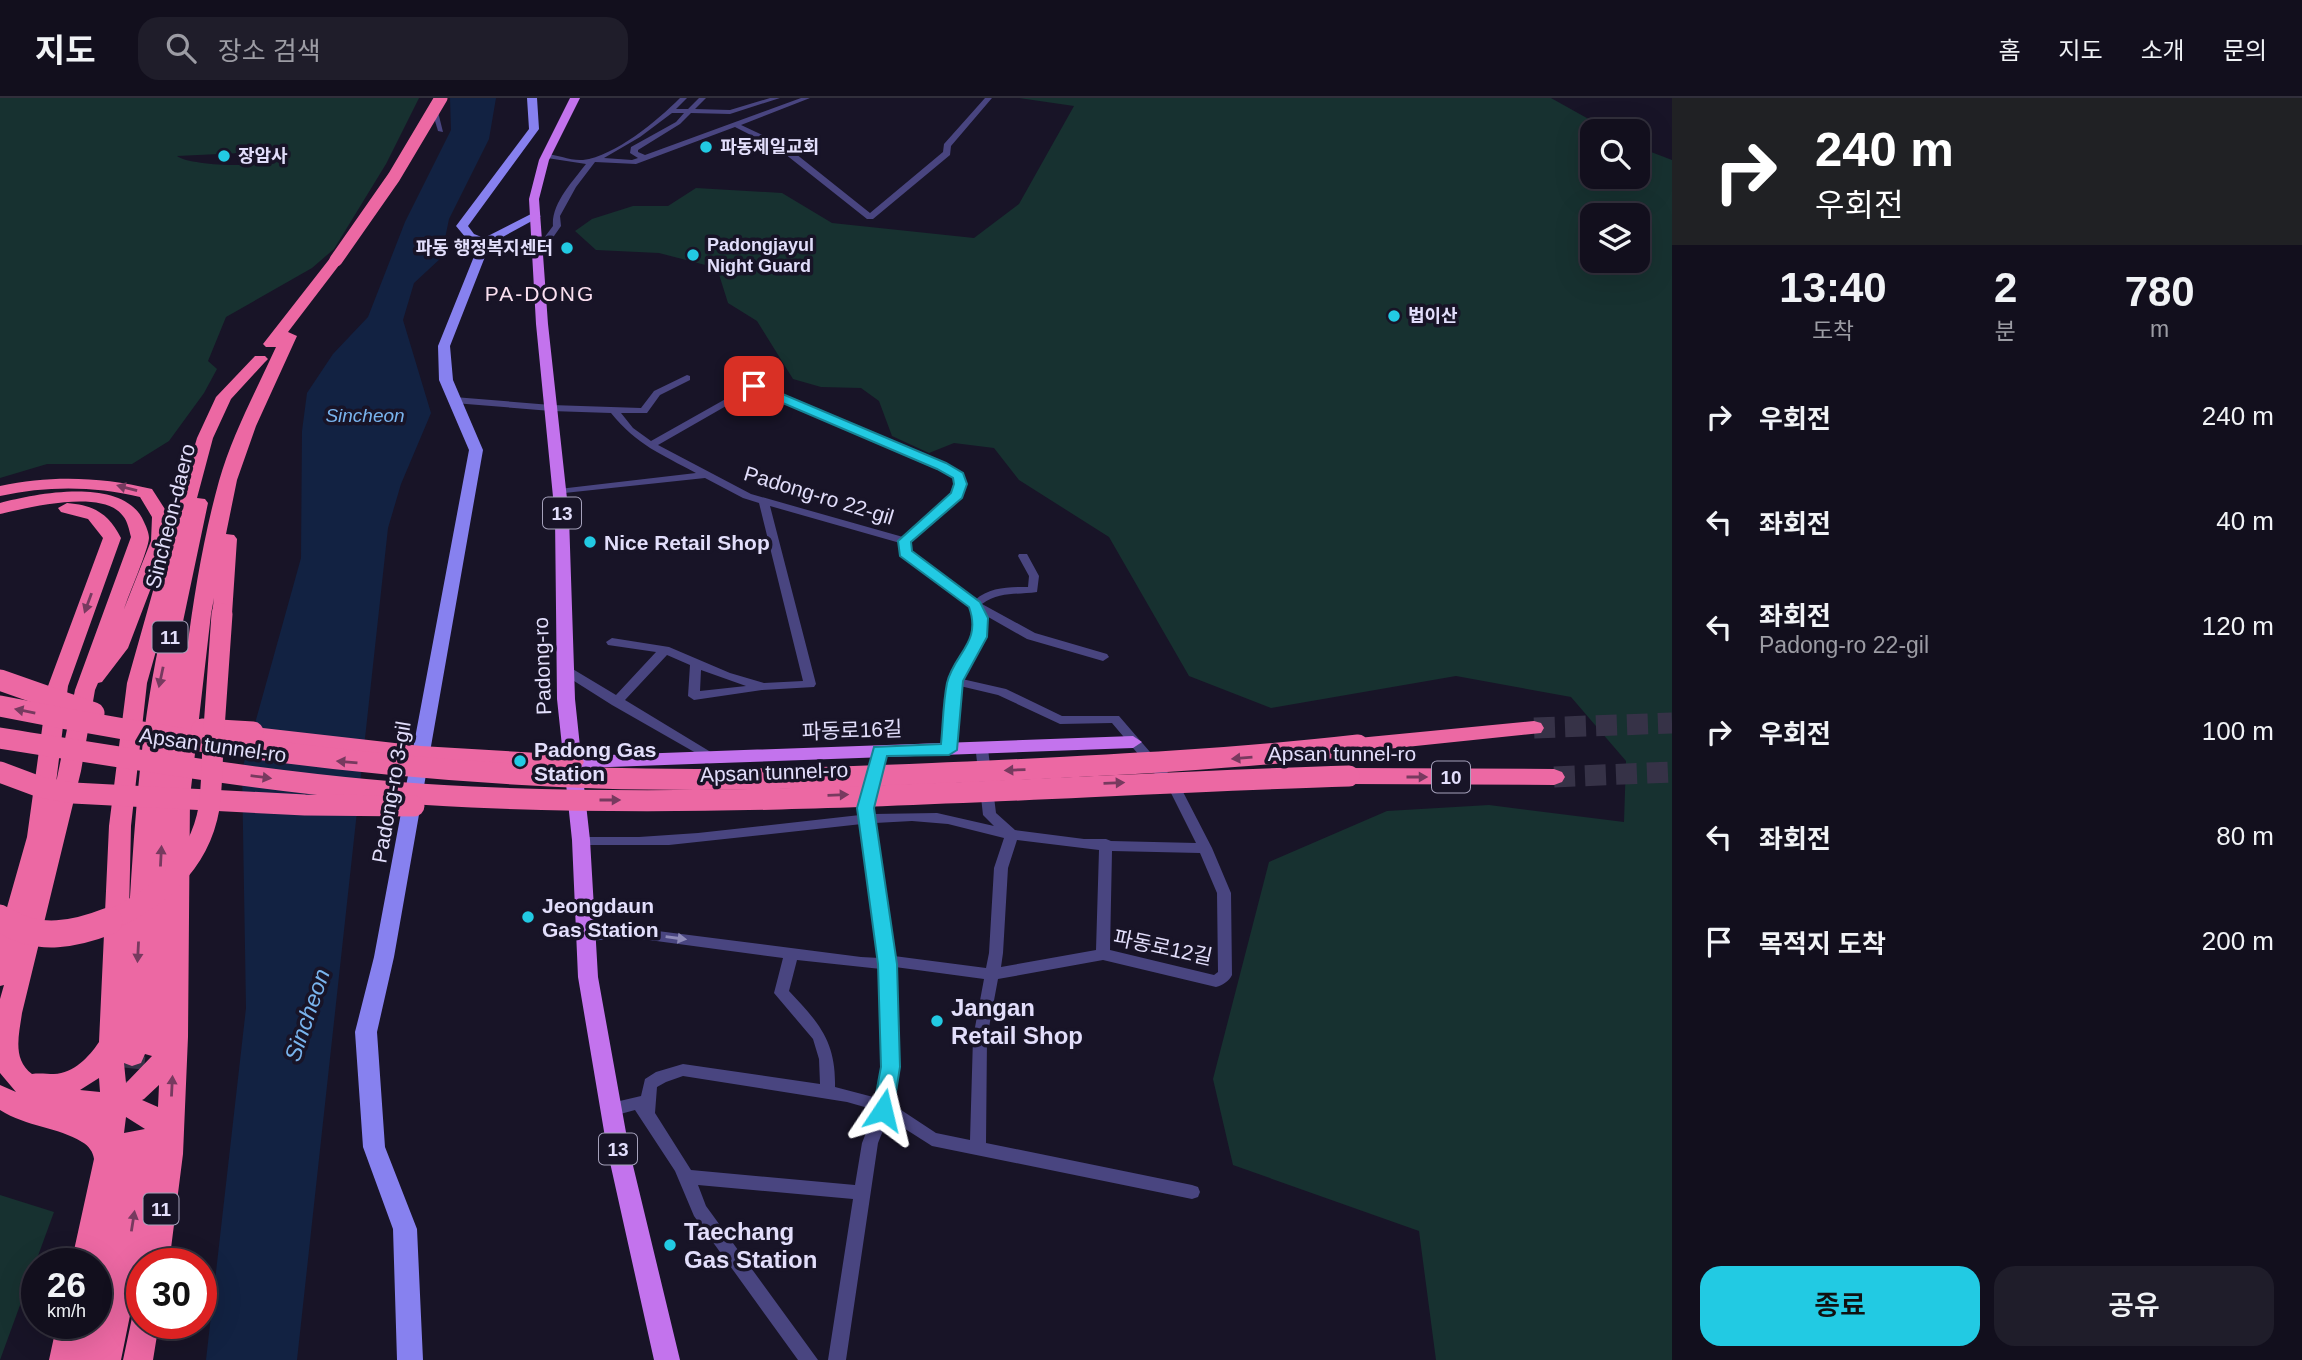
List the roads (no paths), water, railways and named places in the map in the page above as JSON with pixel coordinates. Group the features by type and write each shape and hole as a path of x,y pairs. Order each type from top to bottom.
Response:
{"highway":[{"name":"Sincheon-daero","path":"164,1042 165,766 176,686 208,527 224,463 240,416 258,379 394,177 439,98"},
{"name":"Sincheon-daero","path":"122,1048 149,770 150,729 202,487 219,433 260,359 403,180 449,98"},
{"name":"11","path":"111,1248 164,1042 178,797 201,614 228,480 253,414 289,336"},
{"name":"11","path":"151,1248 135,1161 114,1104 122,1048 120,826 137,683 205,438 224,397 260,359"},
{"path":"180,464 205,438"},
{"path":"0,915 7,923 42,934 72,933 106,924 150,901 184,868 207,821 230,501 228,480"},
{"path":"0,491 40,484 113,484 146,493 161,517 160,541 118,648 85,690"},
{"path":"0,509 51,498 106,501 127,509 136,522 140,537 85,690 70,771 9,1013 5,1051 11,1067 11,1088 37,1116 91,1133 106,1146 135,1161 162,1131 149,1115 129,1105 48,1096 11,1088"},
{"path":"173,499 179,526"},
{"path":"0,518 45,509 88,510 97,515 112,538 58,686 38,837 0,976"},
{"path":"0,680 150,729 244,731 420,753 573,762"},
{"path":"190,696 204,711 244,731"},
{"name":"Apsan tunnel-ro","path":"0,706 150,729 265,752 397,766 599,778 822,777 1070,767 1238,758 1534,729"},
{"path":"183,756 202,736 244,731"},
{"name":"Apsan tunnel-ro","path":"0,738 176,766 324,785 417,794 560,800 756,798 1349,776 1554,778"},
{"path":"0,772 40,787 116,796 373,806 492,805 560,800"},
{"path":"122,1048 116,1054 124,1061 135,1064 156,1057 164,1042"},
{"path":"37,1116 80,1115 114,1104 132,1093 155,1071 167,1055 164,1042"},
{"path":"11,1088 60,1086 74,1082 104,1058 122,1048"},
{"name":"11","path":"93,1248 135,1161"},
{"name":"11","path":"106,1360 126,1265 135,1161"},
{"path":"64,1360 69,1339"},
{"path":"83,1360 88,1339"},
{"path":"138,1360 141,1339"}],"main road":[{"name":"Padong-ro","path":"575,98 547,156 537,181 534,199 562,517 566,699 581,840 588,977 618,1149 667,1360"},
{"path":"949,750 1133,742"},
{"name":"파동로16길","path":"573,762 880,751"}],"street":[{"path":"439,98 433,104 441,131"},
{"path":"532,98 534,129 462,226 470,236 485,242 535,216"},
{"path":"537,246 544,244 557,226 556,216 591,160 618,148 672,111 684,98"},
{"path":"645,158 634,152 634,149 692,111 703,98"},
{"path":"672,111 730,112 780,98 795,102"},
{"path":"547,156 617,163 645,158 807,98"},
{"path":"734,124 783,148 870,217 947,152 947,146 989,98"},
{"name":"Padong-ro 3-gil","path":"410,1360 405,1230 374,1147 366,1032 384,957 476,450 446,380 444,346 485,242"},
{"path":"454,400 551,408 644,411 657,393 687,378"},
{"path":"651,446 754,386 958,476 961,484 957,495 905,541"},
{"name":"Padong-ro 22-gil","path":"614,410 630,429 651,446 705,475 764,502 905,541 905,553 975,605 1031,636 1103,657"},
{"path":"559,492 705,475"},
{"path":"696,663 694,696 810,684 764,502"},
{"path":"949,750 955,681 979,637 980,618 975,605 985,595 1002,591 1032,590 1034,576 1023,556"},
{"path":"612,642 665,650 764,687"},
{"path":"616,702 665,650"},
{"path":"567,671 712,758"},
{"name":"파동로12길","path":"584,936 634,933 791,954 888,964 896,961 992,974 1103,954 1216,981 1225,975 1224,893 1205,848 1176,791 1115,719 1060,720 1002,692 955,681"},
{"path":"837,1360 870,1143 883,1106 890,1067 888,964 866,819 866,808 880,751 982,749 990,815 1012,835"},
{"path":"581,840 609,842 692,839 866,819 926,817 979,825 1012,835 1106,844 1205,848"},
{"path":"978,1147 980,1038 996,953 1001,869 1012,835"},
{"path":"1103,954 1106,844"},
{"path":"791,954 781,993 819,1033 829,1064 828,1092"},
{"path":"647,1114 650,1084 661,1077 683,1070 828,1092 883,1106 932,1139 1192,1192"},
{"path":"613,1109 639,1102 686,1177 700,1211 809,1360"},
{"path":"686,1177 862,1193"}],"water":[{"name":"Sincheon","path":"450,98 496,98 489,139 449,219 441,258 414,283 403,320 431,413 401,484 388,528 297,1360 206,1360 208,1339 217,1339 217,1263 246,1008 242,770 301,558 302,431 307,393 333,354 368,317 405,222 451,130"}],"tunnel":[{"path":"1534,728 1672,723"},
{"path":"1554,777 1672,772"},
{"path":"126,1108 132,1055"}],"place":[{"name":"파동제일교회","path":"706,147"},
{"name":"장암사","path":"224,156"},
{"name":"파동 행정복지센터","path":"567,248"},
{"name":"Padongjayul Night Guard","path":"693,255"},
{"name":"법이산","path":"1394,316"},
{"name":"Nice Retail Shop","path":"590,542"},
{"name":"Padong Gas Station","path":"520,761"},
{"name":"Jeongdaun Gas Station","path":"528,917"},
{"name":"Jangan Retail Shop","path":"937,1021"},
{"name":"Taechang Gas Station","path":"670,1245"}],"district":[{"name":"PA-DONG","path":"540,293"}]}
